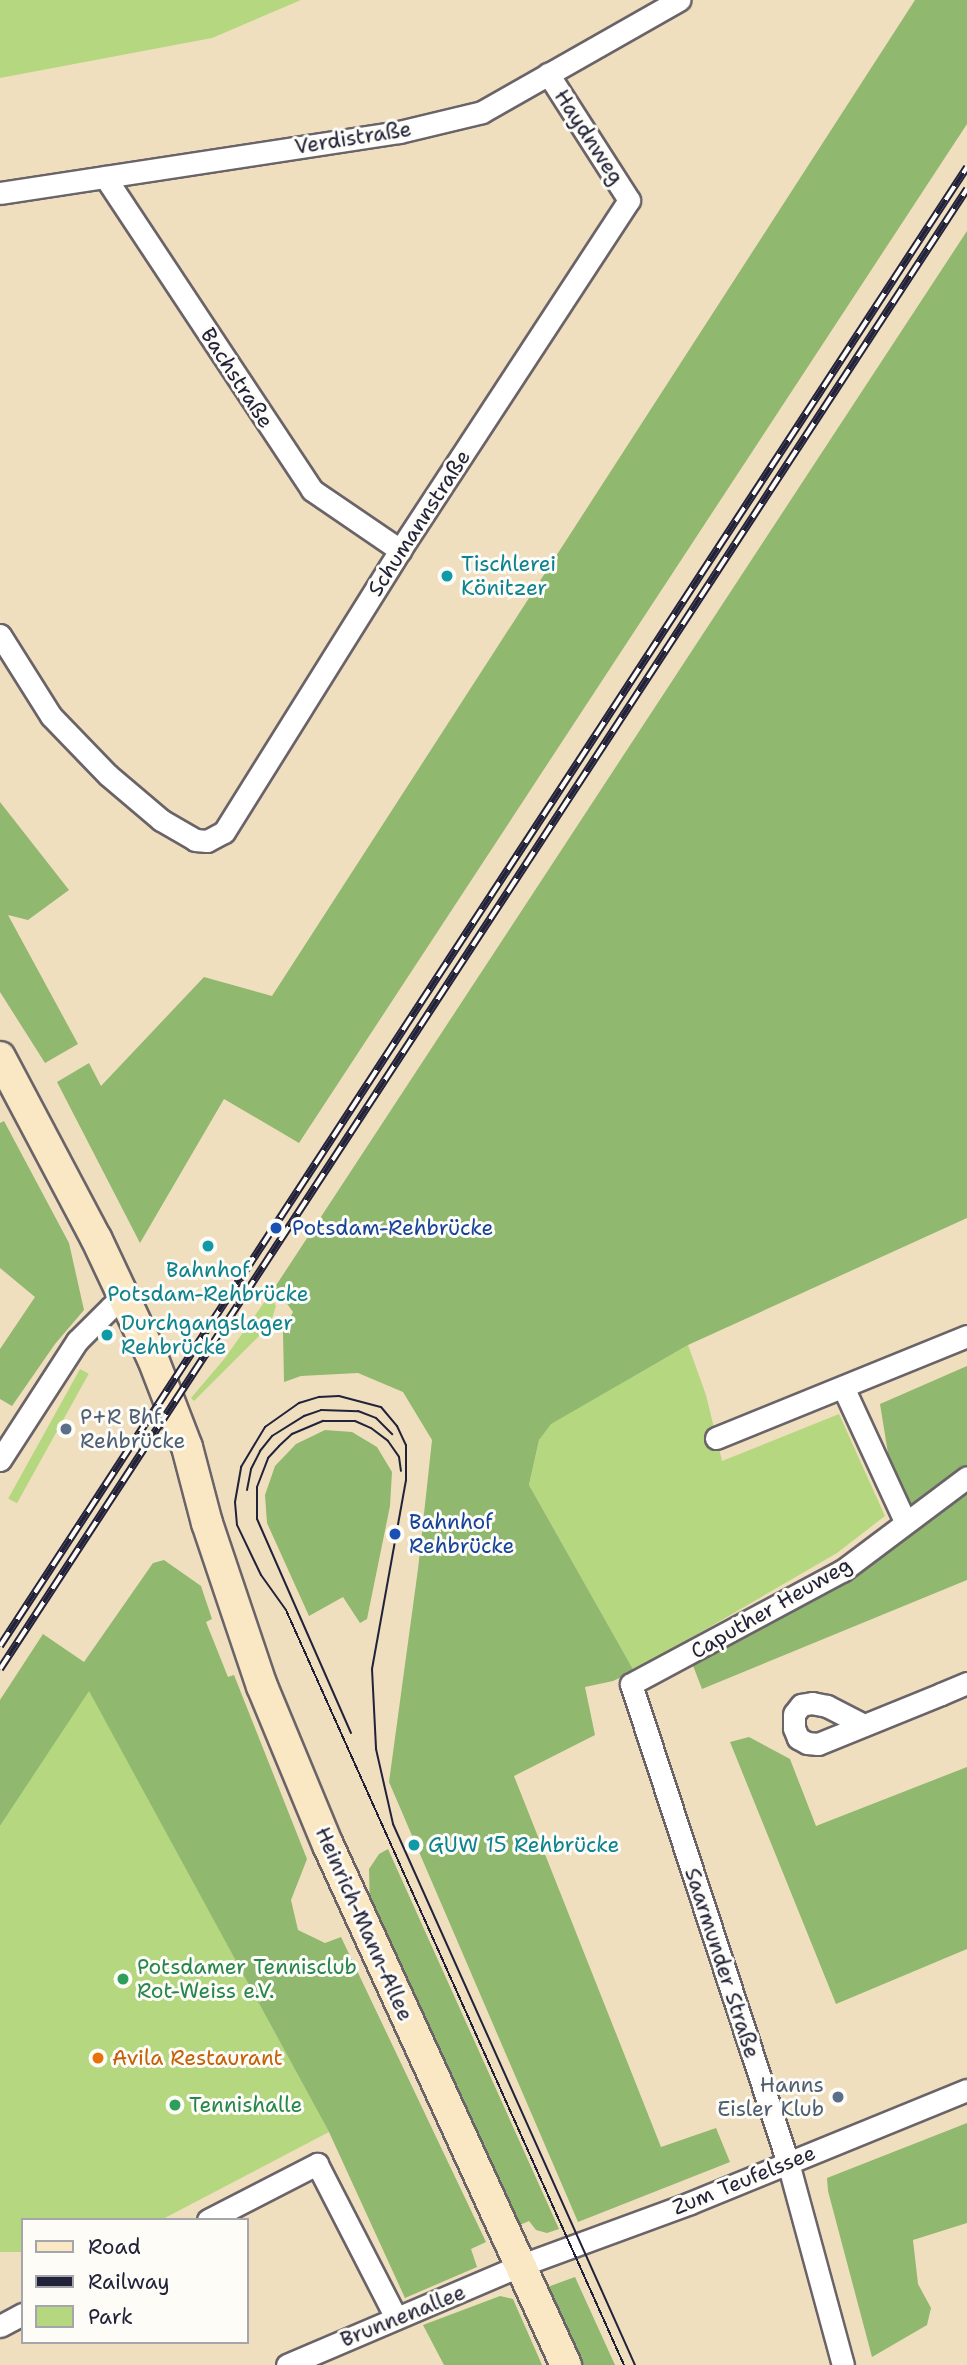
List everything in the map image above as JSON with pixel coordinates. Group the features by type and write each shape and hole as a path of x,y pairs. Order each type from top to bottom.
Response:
{"main road":[{"name":"Heinrich-Mann-Allee","path":"0,1057 125,1297 153,1359 194,1470 219,1558 272,1710 328,1845 566,2365"}],"street":[{"name":"Verdistraße","path":"0,193 399,132 482,112 679,0"},
{"name":"Haydnweg","path":"548,74 629,200"},
{"name":"Bachstraße","path":"105,177 312,490 400,550"},
{"name":"Schumannstraße","path":"0,635 51,716 108,775 161,820 195,839 207,841 224,832 400,550 629,200"},
{"path":"0,1460 77,1340 125,1297"},
{"path":"716,1438 967,1336"},
{"path":"844,1387 905,1521"},
{"name":"Caputher Heuweg","path":"631,1684 842,1571 967,1477"},
{"path":"864,1725 967,1683"},
{"name":"Saarmunder Straße","path":"631,1684 788,2163 843,2365"},
{"name":"Zum Teufelssee","path":"519,2266 788,2163 967,2090"},
{"path":"212,2218 317,2164 396,2318"},
{"name":"Brunnenallee","path":"288,2365 519,2266"},
{"path":"0,2326 21,2315"}],"green space":[{"path":"0,0 301,0 212,38 0,78"},
{"path":"915,0 967,0 967,124 299,1143 224,1099 140,1243 57,1082 89,1063 101,1086 204,977 272,996"},
{"path":"967,231 967,1218 688,1345 551,1424 539,1440 529,1485 634,1671 613,1681 585,1687 595,1735 514,1776 661,2147 716,2128 730,2162 578,2222 389,1782 418,1569 432,1440 403,1392 358,1373 301,1376 284,1382 283,1332 293,1312 275,1287"},
{"path":"0,802 69,890 28,920 8,915 78,1044 45,1063 0,992"},
{"path":"4,1121 69,1243 84,1310 55,1344 12,1406 0,1399 0,1349 35,1297 0,1268 0,1123"},
{"path":"270,1294 276,1306 270,1325 194,1401 191,1398 225,1358"},
{"path":"688,1345 706,1395 722,1461 839,1414 885,1516 837,1553 634,1671 529,1485 539,1440 550,1424"},
{"path":"967,1366 967,1580 702,1689 692,1663 901,1533 880,1404"},
{"path":"80,1369 89,1374 17,1503 8,1498"},
{"path":"325,1430 352,1432 377,1447 392,1472 390,1506 367,1619 360,1623 343,1597 309,1616 267,1523 265,1495 275,1466 296,1444"},
{"path":"164,1560 201,1586 212,1619 206,1622 228,1677 234,1675 307,1859 291,1900 298,1930 325,1943 341,1937 486,2242 471,2249 477,2267 405,2298 329,2132 89,1691 0,1826 0,1700 43,1634 84,1662 153,1563"},
{"name":"Potsdamer Tennisclub Rot-Weiss e.V.","path":"89,1690 329,2132 165,2218 21,2218 21,2252 0,2252 0,1826"},
{"path":"749,1737 790,1759 816,1826 967,1767 967,1949 836,2004 730,1742"},
{"path":"388,1849 559,2229 547,2233 536,2230 529,2221 515,2227 370,1911 369,1869 379,1854"},
{"path":"967,2123 967,2223 913,2240 918,2284 931,2308 927,2325 872,2357 828,2191 827,2178"},
{"path":"575,2277 615,2365 578,2365 542,2289"},
{"path":"500,2296 513,2299 542,2365 444,2365 423,2325"}],"tram line":[{"path":"624,2365 286,1610 261,1575 237,1525 235,1502 241,1467 265,1427 299,1403 319,1397 339,1396 381,1407 397,1426 406,1445 406,1480 372,1669 376,1749 393,1824 635,2365"},
{"path":"247,1490 251,1469 260,1451 272,1436 304,1416 321,1410 358,1411 376,1418 392,1434"},
{"path":"351,1733 257,1519 257,1487 268,1458 279,1446 292,1434 323,1421 355,1421 371,1428 388,1441 399,1457 401,1471"}],"railway":[{"path":"0,1646 967,167"},
{"path":"0,1669 967,189"}],"place":[{"name":"Tischlerei Könitzer","path":"447,576"},
{"name":"Potsdam-Rehbrücke","path":"276,1228"},
{"name":"Bahnhof Potsdam-Rehbrücke","path":"208,1246"},
{"name":"Durchgangslager Rehbrücke","path":"107,1335"},
{"name":"P+R Bhf. Rehbrücke","path":"66,1429"},
{"name":"Bahnhof Rehbrücke","path":"395,1534"},
{"name":"GUW 15 Rehbrücke","path":"414,1845"},
{"name":"Potsdamer Tennisclub Rot-Weiss e.V.","path":"123,1979"},
{"name":"Avila Restaurant","path":"98,2058"},
{"name":"Hanns Eisler Klub","path":"838,2097"},
{"name":"Tennishalle","path":"175,2105"}]}
